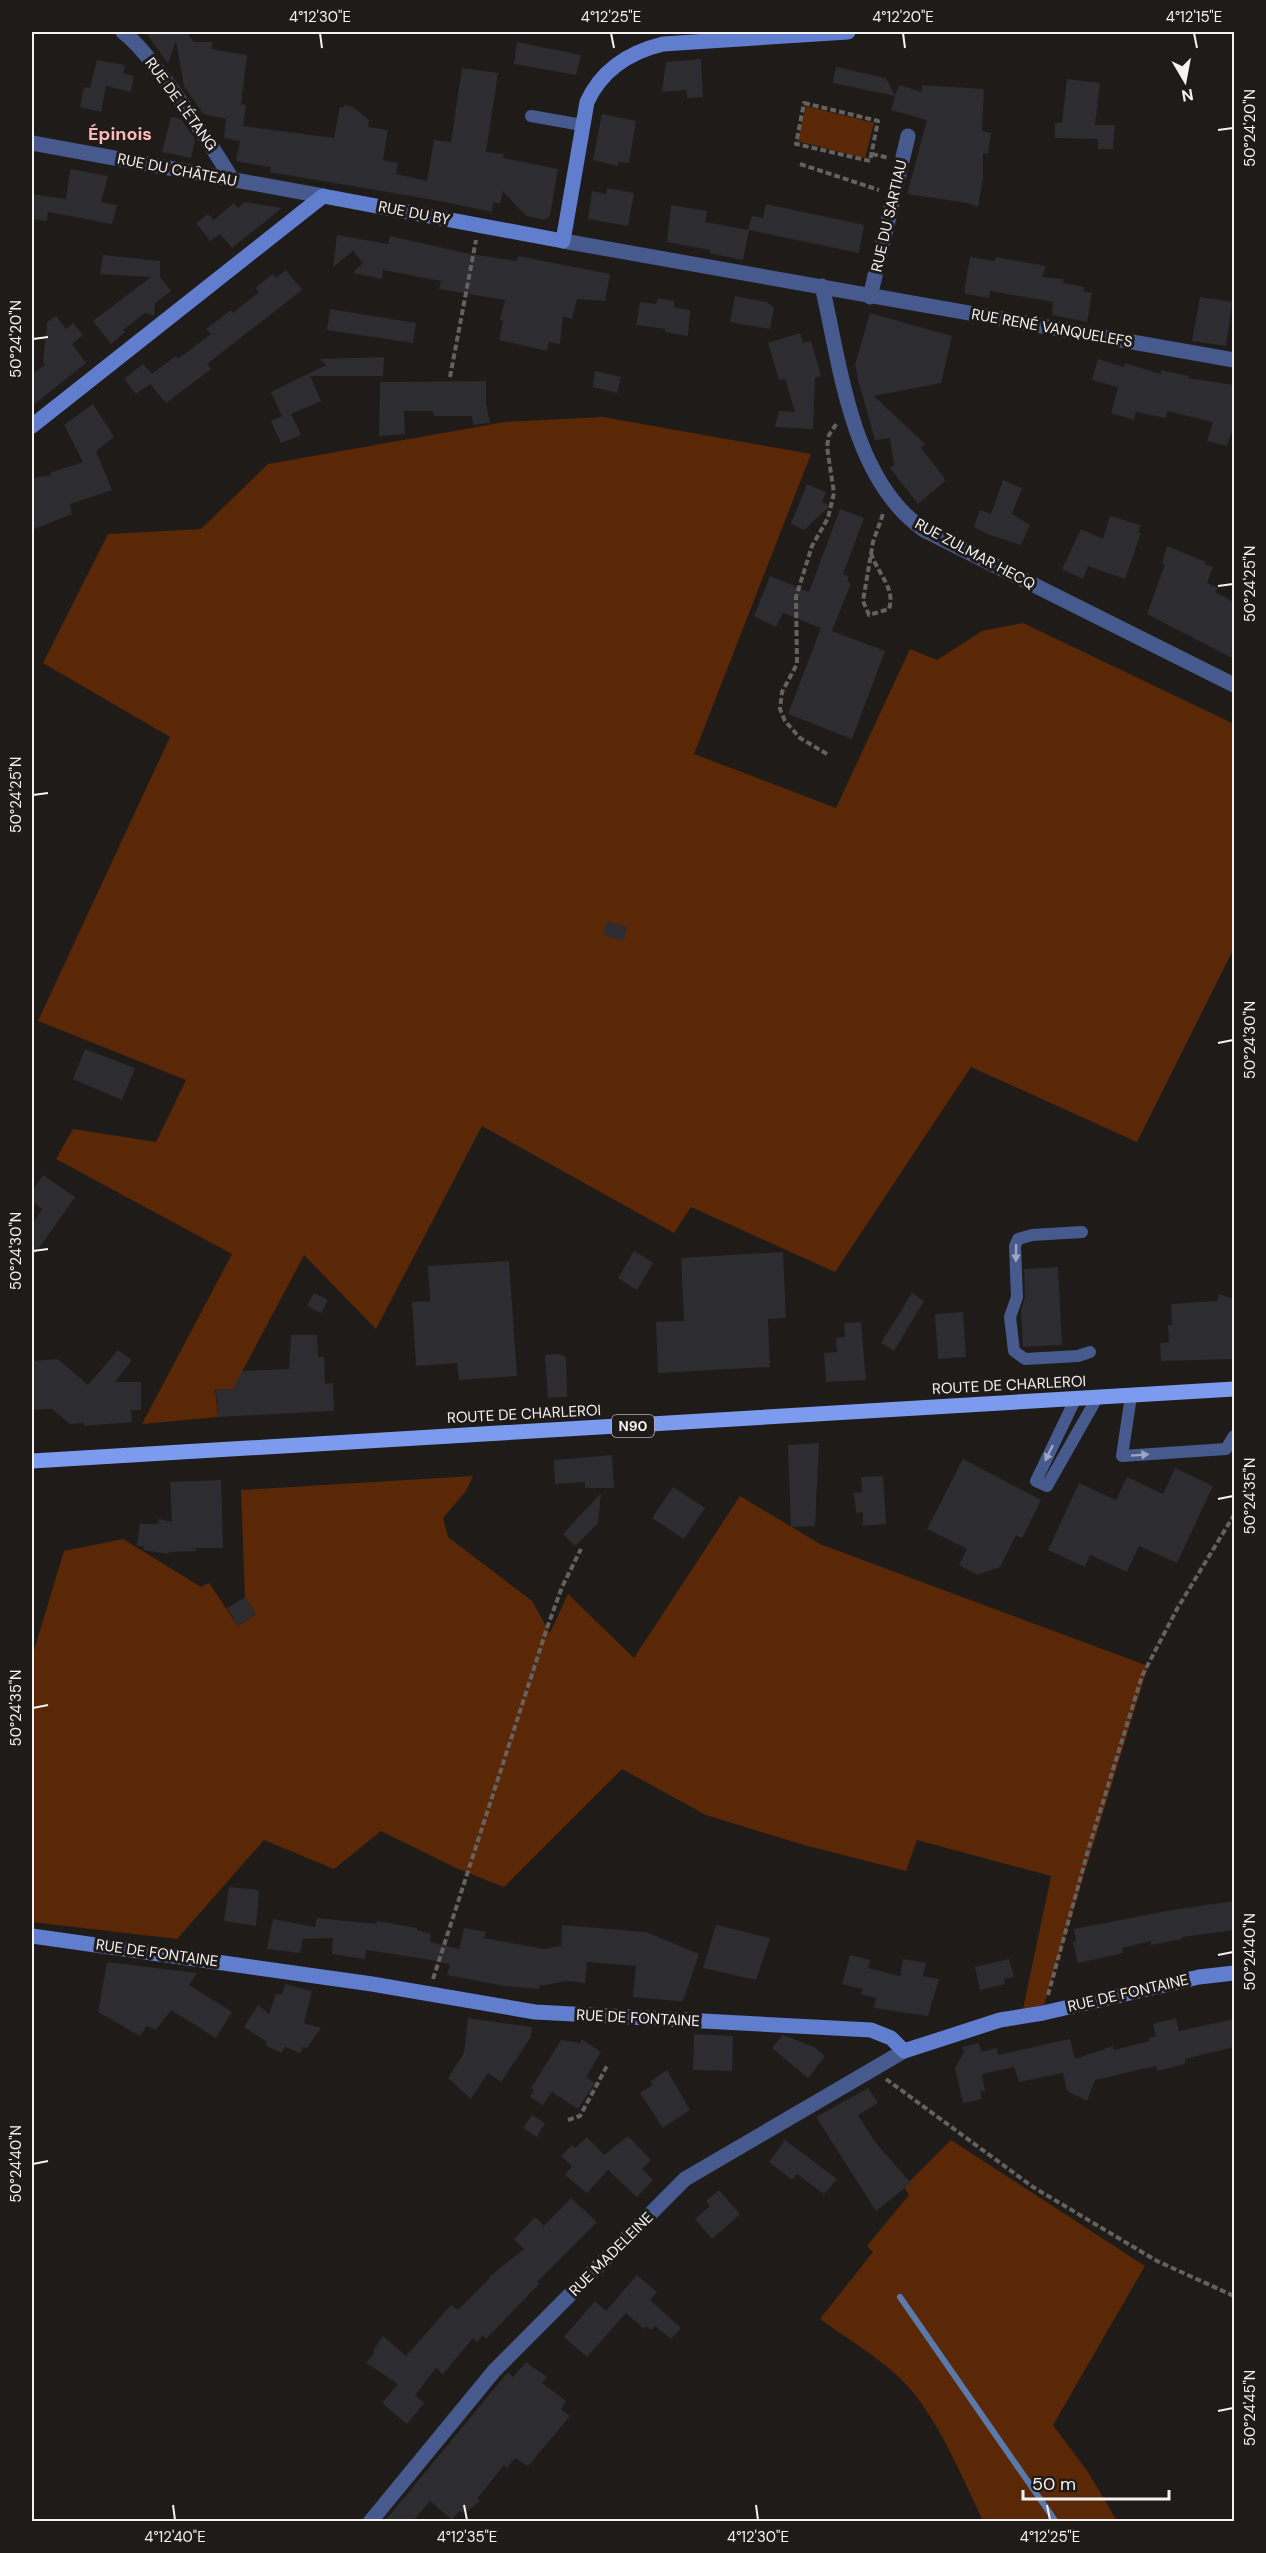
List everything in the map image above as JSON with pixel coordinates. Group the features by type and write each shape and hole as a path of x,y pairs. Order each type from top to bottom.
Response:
{"main road":[{"name":"ROUTE DE CHARLEROI","path":"32,1461 1234,1389"}],"street":[{"name":"RUE DE L'ÉTANG","path":"123,32 152,62 194,120 233,181"},
{"path":"563,241 587,102 593,90 625,57 642,49 663,44 848,32"},
{"name":"RUE DU SARTIAU","path":"870,297 908,136"},
{"name":"RUE DU CHÂTEAU","path":"32,143 323,196"},
{"path":"32,426 323,196"},
{"name":"RUE DU BY","path":"323,196 822,286 870,297"},
{"name":"RUE ZULMAR HECQ","path":"822,286 849,402 866,457 900,510 924,530 1234,685"},
{"name":"RUE RENÉ VANQUELEFS","path":"870,297 1234,360"},
{"name":"RUE DE FONTAINE","path":"32,1936 372,1984 535,2012 871,2030 891,2038 904,2050 1000,2020 1043,2013 1188,1979 1234,1973"},
{"name":"RUE MADELEINE","path":"370,2522 494,2372 685,2179 904,2050"}],"lane":[{"path":"531,116 582,125"},
{"path":"1082,1232 1032,1235 1018,1239 1015,1246 1017,1297 1010,1317 1014,1351 1025,1359 1078,1356 1090,1352"},
{"path":"1131,1396 1122,1456 1226,1449 1234,1436"},
{"path":"1075,1400 1036,1481 1047,1486 1097,1398"}],"path":[{"path":"804,103 878,121 870,161 796,144 804,103"},
{"path":"800,164 894,195"},
{"path":"450,377 479,225"},
{"path":"827,754 800,738 785,721 780,709 782,692 797,664 796,597 812,546 828,518 834,493 827,447 830,435 849,402"},
{"path":"871,554 876,568 887,582 891,602 889,609 869,615 863,602 871,554 873,542 890,497"},
{"path":"1043,2013 1089,1847 1142,1676 1177,1609 1234,1515"},
{"path":"429,1994 438,1960 547,1628 562,1587 581,1549"},
{"path":"568,2120 580,2116 608,2064"},
{"path":"874,2069 929,2113 1033,2187 1157,2261 1234,2296"}],"shaded area":[{"path":"806,106 874,123 865,158 797,141"},
{"path":"603,417 811,454 694,754 836,808 910,649 937,660 982,631 1023,623 1234,724 1234,948 1137,1142 971,1067 835,1272 691,1207 674,1233 482,1126 376,1329 304,1255 233,1389 215,1389 218,1417 142,1424 232,1254 56,1159 73,1129 156,1142 186,1080 38,1021 170,737 43,663 108,534 201,529 268,464 505,422"},
{"path":"473,1476 466,1491 443,1518 448,1537 532,1601 550,1633 568,1594 634,1658 740,1496 820,1544 1148,1666 1044,2005 1023,2009 1051,1876 917,1840 906,1871 804,1845 706,1815 622,1769 504,1887 456,1868 381,1831 334,1869 264,1840 177,1939 32,1922 32,1657 64,1551 123,1539 201,1587 209,1583 238,1626 256,1614 245,1597 241,1490"},
{"path":"951,2140 1145,2266 1053,2425 1088,2472 1117,2521 983,2521 946,2444 919,2400 886,2366 820,2319 873,2252 867,2246 909,2195 904,2187"}],"building":[{"path":"146,32 186,32 194,42 213,42 211,49 247,55 241,104 246,105 243,126 334,138 340,107 344,108 344,105 353,107 369,120 368,127 388,130 383,160 398,163 396,174 427,181 434,140 451,142 462,68 498,73 486,152 504,154 503,158 558,169 550,216 544,220 526,216 503,191 500,204 493,202 492,212 270,172 271,167 236,161 240,141 224,138 226,119 203,114 184,86 176,41 168,64"},
{"path":"517,42 581,55 576,75 514,64"},
{"path":"701,59 703,97 687,98 687,90 662,92 666,62"},
{"path":"97,60 125,65 123,73 134,76 131,92 106,86 101,112 80,107 84,87 90,88"},
{"path":"836,67 886,78 895,96 833,83"},
{"path":"1067,79 1100,83 1095,125 1115,125 1113,149 1098,149 1098,139 1055,138 1055,123 1062,123"},
{"path":"899,85 922,92 922,85 984,89 982,131 991,133 988,154 983,153 983,179 978,207 968,203 907,194 927,120 891,110"},
{"path":"602,114 636,121 629,163 618,162 618,166 593,160"},
{"path":"171,117 181,119 195,139 191,158 162,152"},
{"path":"70,169 108,176 101,202 117,205 112,224 48,212 47,221 32,219 32,194 66,199"},
{"path":"607,188 634,193 628,226 588,219 592,191 606,194"},
{"path":"245,202 282,208 232,248 220,234 208,242 209,239 196,223 208,214 214,220 234,203 238,208"},
{"path":"766,204 864,225 859,253 749,230 743,260 709,253 710,250 667,242 671,205 707,211 705,222 748,230 752,216 763,218"},
{"path":"337,235 388,244 390,236 470,254 517,261 518,256 610,274 605,301 577,299 572,319 563,316 560,344 549,342 547,351 499,340 503,321 500,320 505,300 439,289 441,281 383,270 382,279 353,273 363,263 353,251 333,267"},
{"path":"103,255 160,261 160,277 171,291 155,303 154,316 145,313 123,330 125,332 111,344 93,321 151,277 100,274"},
{"path":"970,257 995,261 996,257 1046,266 1042,277 1064,279 1063,283 1084,287 1083,291 1092,293 1087,322 1052,315 1053,302 990,291 989,298 966,294 964,292"},
{"path":"286,270 302,290 207,364 211,369 166,403 150,384 136,394 124,379 143,364 152,374 176,356 178,359 211,334 206,329 231,310 233,313 259,292 255,288 273,274 276,278"},
{"path":"735,296 767,302 774,308 770,329 730,322"},
{"path":"1200,297 1232,302 1226,346 1192,341"},
{"path":"658,298 674,301 674,307 690,310 688,336 665,332 665,329 636,325 640,302 656,304"},
{"path":"330,309 416,323 413,343 327,330"},
{"path":"870,313 952,336 941,383 874,396 925,444 921,448 943,476 945,481 918,504 890,468 894,465 890,438 875,440 859,383 855,365"},
{"path":"56,316 66,329 73,323 83,335 72,344 86,363 32,406 32,374 45,365 43,362 47,322"},
{"path":"800,333 803,343 811,341 821,376 815,378 813,429 775,427 779,411 795,412 785,379 779,380 768,343"},
{"path":"384,357 383,376 310,376 321,401 291,414 301,435 281,443 271,421 282,416 271,392 326,365 320,359"},
{"path":"1098,359 1124,367 1125,363 1161,374 1161,370 1189,376 1188,378 1234,385 1234,424 1227,446 1207,441 1213,422 1167,411 1166,418 1136,412 1134,420 1111,413 1118,387 1092,380"},
{"path":"595,371 621,377 617,393 593,387"},
{"path":"486,381 486,404 490,423 473,425 472,416 434,416 433,411 404,411 405,434 379,436 380,382"},
{"path":"93,404 114,437 96,451 112,490 70,504 72,514 32,530 32,478 51,475 50,473 83,462 64,425"},
{"path":"1003,480 1022,488 1012,514 1030,525 1021,545 987,534 974,527 980,510 991,514"},
{"path":"807,484 826,492 822,502 830,506 804,530 791,524"},
{"path":"840,509 864,518 843,574 849,577 847,582 851,583 832,631 885,651 852,739 788,714 821,628 783,613 776,627 754,616 770,576 809,592"},
{"path":"1110,516 1141,525 1138,533 1141,533 1125,579 1088,566 1083,579 1062,569 1081,529 1103,539"},
{"path":"1167,546 1213,567 1207,583 1218,588 1215,592 1234,602 1234,659 1147,614 1165,564 1162,563"},
{"path":"607,921 627,927 624,941 603,935"},
{"path":"85,1049 135,1068 122,1100 73,1079"},
{"path":"43,1175 75,1197 32,1258 32,1225 42,1209 32,1201 32,1192"},
{"path":"634,1251 653,1263 637,1290 618,1278"},
{"path":"783,1252 786,1318 768,1319 770,1367 658,1373 656,1322 684,1321 681,1258"},
{"path":"509,1261 517,1376 459,1380 457,1363 416,1366 412,1302 430,1301 428,1266"},
{"path":"1058,1267 1062,1345 1023,1347 1021,1310 1025,1297 1024,1269"},
{"path":"314,1293 328,1300 321,1313 307,1306"},
{"path":"912,1293 924,1301 894,1351 881,1343"},
{"path":"1219,1294 1233,1299 1234,1359 1161,1361 1160,1343 1169,1342 1168,1325 1172,1325 1171,1304 1217,1301"},
{"path":"963,1312 966,1357 938,1359 935,1314"},
{"path":"861,1322 866,1380 826,1382 824,1353 837,1352 836,1338 845,1337 844,1323"},
{"path":"291,1335 317,1335 318,1357 324,1357 325,1384 333,1383 334,1411 218,1417 216,1389 233,1389 242,1371 289,1369"},
{"path":"118,1350 132,1360 115,1382 141,1382 141,1410 131,1410 132,1422 84,1426 84,1423 70,1424 52,1409 32,1410 32,1361 58,1359 88,1385"},
{"path":"559,1354 566,1357 567,1397 548,1398 545,1355"},
{"path":"819,1443 815,1526 791,1527 788,1445"},
{"path":"612,1455 614,1488 585,1488 585,1482 555,1484 554,1460"},
{"path":"963,1459 1041,1500 1022,1538 1016,1535 1000,1567 977,1575 959,1565 967,1549 927,1529"},
{"path":"1175,1468 1213,1486 1177,1563 1139,1546 1127,1572 1090,1555 1085,1567 1048,1550 1079,1483 1116,1500 1127,1477 1163,1494"},
{"path":"883,1476 886,1524 863,1526 863,1512 856,1513 854,1493 862,1492 861,1477"},
{"path":"221,1480 223,1548 194,1548 197,1551 169,1552 168,1554 143,1550 144,1546 137,1546 140,1524 158,1524 159,1519 172,1522 170,1482"},
{"path":"673,1487 705,1508 684,1539 652,1518"},
{"path":"601,1493 598,1523 575,1546 563,1534"},
{"path":"245,1597 256,1614 238,1626 227,1608"},
{"path":"229,1887 259,1890 256,1926 224,1921"},
{"path":"1234,1901 1234,1930 1182,1937 1182,1939 1151,1945 1151,1941 1122,1948 1123,1953 1078,1963 1073,1942 1076,1941 1074,1929 1172,1910"},
{"path":"317,1918 376,1924 377,1921 417,1928 417,1930 431,1934 430,1942 459,1949 464,1928 486,1932 484,1938 544,1949 561,1946 562,1925 646,1932 699,1954 683,2001 677,2001 633,1997 636,1966 587,1962 585,1983 566,1981 539,1986 539,1989 504,1986 447,1975 450,1964 419,1958 366,1950 365,1959 332,1954 333,1938 303,1939 300,1953 267,1949 273,1919 315,1927"},
{"path":"716,1925 770,1938 756,1980 703,1968"},
{"path":"850,1955 870,1960 868,1968 900,1976 903,1959 926,1963 923,1976 939,1979 928,2016 874,2008 876,1998 861,1994 863,1989 842,1984"},
{"path":"1009,1959 1014,1977 1004,1979 1005,1984 980,1990 975,1967"},
{"path":"107,1962 197,1973 189,1985 232,2012 216,2038 171,2010 156,2030 147,2026 140,2036 98,2012"},
{"path":"285,1984 312,1991 304,2023 321,2028 307,2048 303,2047 300,2053 285,2047 281,2053 265,2045 267,2042 244,2027 258,2005 269,2014 276,1994 282,1994"},
{"path":"468,2018 532,2027 531,2037 501,2082 488,2073 471,2099 448,2078 464,2053"},
{"path":"1176,2018 1179,2031 1234,2019 1234,2047 1185,2059 1185,2064 1157,2071 1156,2066 1095,2080 1087,2101 1067,2091 1063,2073 1019,2082 1014,2067 982,2074 985,2091 980,2091 982,2099 963,2103 955,2068 964,2052 962,2047 979,2043 981,2052 997,2048 998,2055 1070,2039 1075,2059 1113,2046 1114,2050 1150,2041 1149,2038 1156,2036 1153,2024"},
{"path":"694,2034 733,2036 732,2071 693,2070"},
{"path":"783,2035 814,2047 825,2056 808,2078 772,2048"},
{"path":"582,2039 601,2052 586,2077 595,2083 578,2109 552,2092 543,2105 530,2097 534,2090 531,2088 561,2040 580,2043"},
{"path":"667,2070 690,2110 663,2128 640,2093 653,2085 650,2082"},
{"path":"868,2088 878,2103 858,2115 875,2142 911,2183 876,2211 816,2117"},
{"path":"532,2115 545,2123 537,2137 523,2128"},
{"path":"628,2136 651,2160 642,2169 653,2180 637,2197 608,2170 587,2193 565,2175 572,2166 561,2156 572,2145 575,2148 587,2137 604,2155"},
{"path":"785,2140 837,2179 824,2194 797,2174 792,2180 769,2162"},
{"path":"719,2190 740,2214 712,2239 695,2219 710,2206 706,2201"},
{"path":"571,2198 597,2222 537,2282 539,2284 486,2339 483,2335 477,2342 473,2338 443,2374 436,2368 415,2395 424,2403 407,2424 382,2403 398,2384 366,2363 383,2336 406,2356 451,2305 458,2310 489,2277 524,2249 514,2239 535,2217 544,2226"},
{"path":"637,2275 657,2292 650,2300 681,2328 671,2339 655,2326 651,2330 646,2326 644,2329 626,2313 587,2357 564,2337 595,2301 606,2311"},
{"path":"526,2362 547,2377 542,2383 566,2401 561,2409 570,2416 528,2466 515,2458 507,2468 504,2465 477,2499 480,2501 465,2513 459,2511 452,2520 430,2501 412,2522 384,2522 508,2372 513,2377"}],"waterway":[{"path":"900,2297 1056,2522"}],"district":[{"name":"Épinois","path":"120,134"}]}
